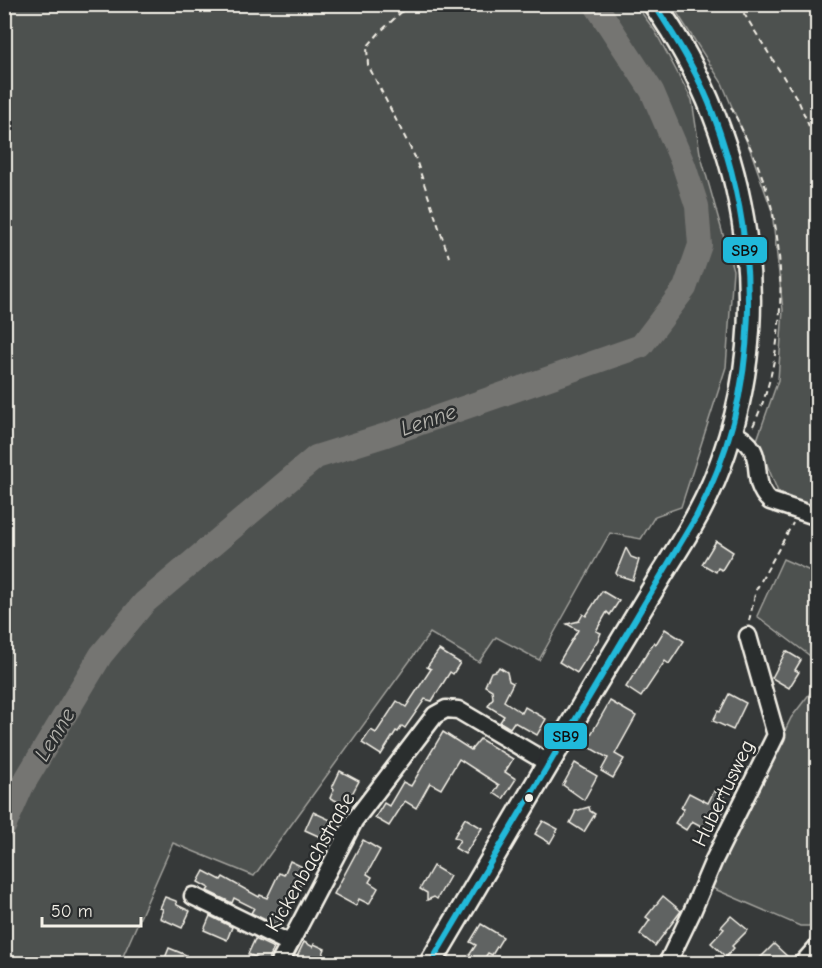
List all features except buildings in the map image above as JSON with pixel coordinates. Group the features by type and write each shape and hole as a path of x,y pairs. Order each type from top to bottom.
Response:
{"main road":[{"path":"430,963 694,522 714,481 731,432 745,370 750,308 745,228 728,153 699,78 654,4"}],"street":[{"path":"731,432 739,435 753,448 757,459 758,475 765,496 770,501 818,517"},
{"name":"Hubertusweg","path":"667,963 693,912 714,860 776,735 748,636"},
{"name":"Kickenbachstraße","path":"279,963 354,821 435,715 446,709 458,710 548,764"},
{"path":"193,896 289,943"},
{"path":"802,963 818,946"}],"path":[{"path":"410,4 367,47 368,65 415,157 449,257"},
{"path":"738,4 799,102 818,148"},
{"path":"748,636 749,617 756,590 800,510"}],"shaded area":[{"path":"4,5 636,5 655,31 692,100 700,153 733,270 726,367 681,507 655,516 641,539 610,533 539,660 496,637 479,662 430,633 254,876 173,843 120,963 5,963"},
{"path":"672,5 817,5 817,509 778,492 757,440 778,380 783,310 772,211 751,152 722,83"},
{"path":"783,559 817,574 817,661 757,616"},
{"path":"817,684 817,926 800,926 710,887 791,718"}],"waterway":[{"name":"Lenne","path":"4,827 22,786 101,655 144,603 316,457 386,435 641,346 685,288 700,245 697,206 684,166 652,91 595,4"}],"transit line":[{"name":"SB9","path":"430,964 696,517 718,470 733,420 743,370 748,319 747,267 741,216 730,165 708,101 687,58 654,4"}]}
